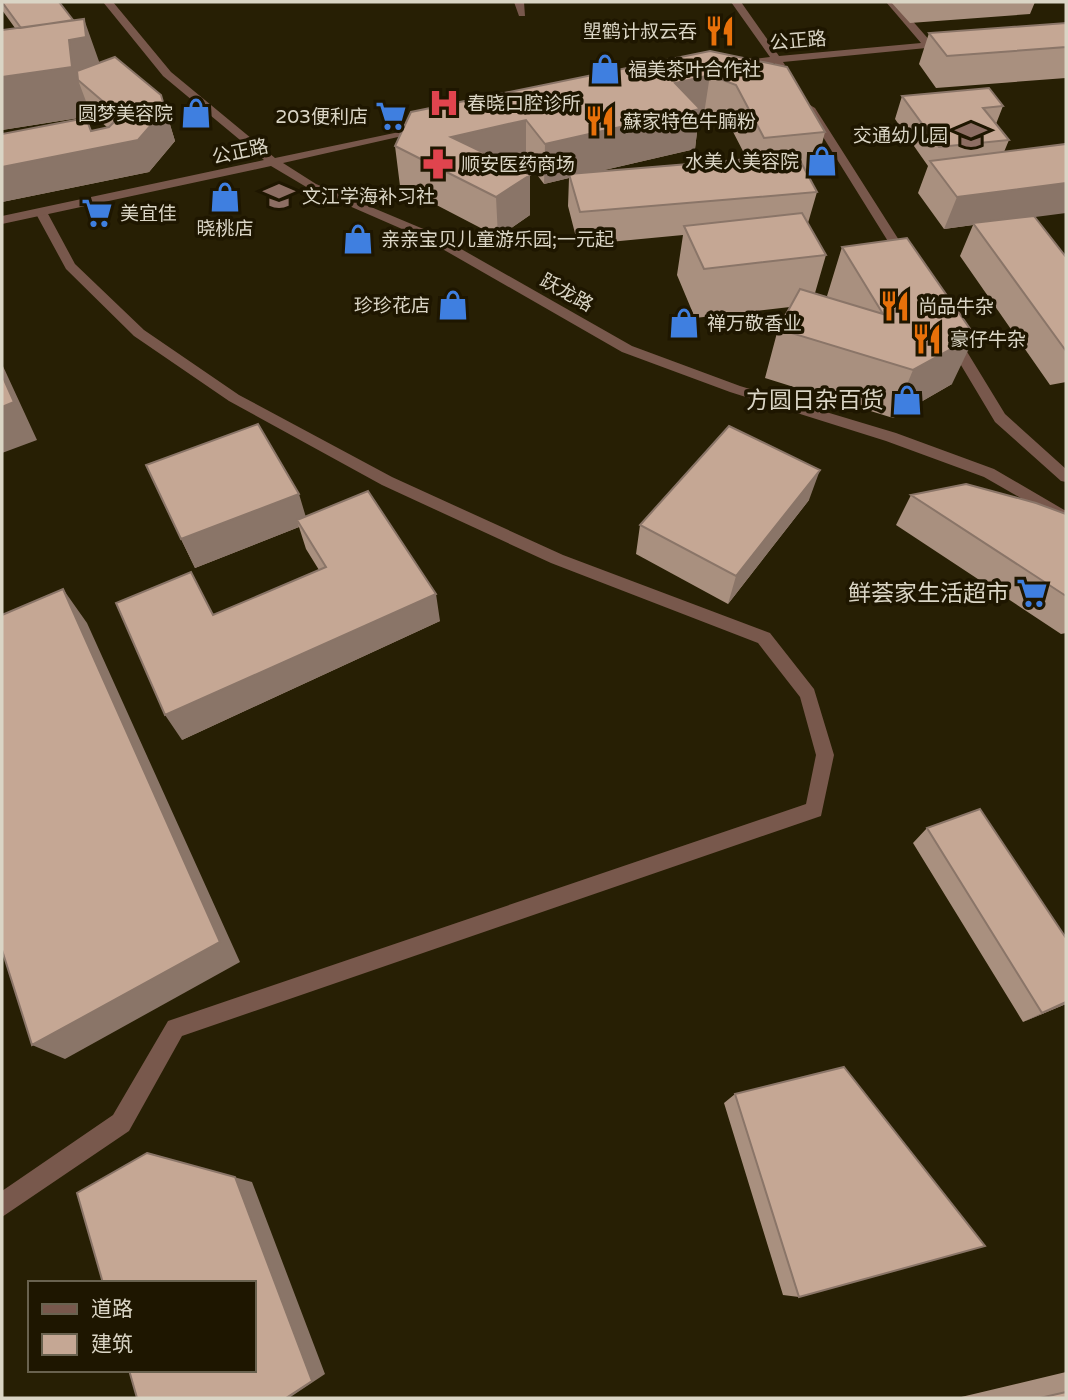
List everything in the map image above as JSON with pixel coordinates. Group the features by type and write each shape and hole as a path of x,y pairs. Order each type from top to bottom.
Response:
{"street":[{"name":"跃龙路","path":"108,2 167,74 273,162 312,186 429,236 627,349 735,389 891,437 989,473 1066,518"},
{"path":"519,2 522,14"},
{"path":"736,2 790,79"},
{"path":"891,2 928,44"},
{"name":"公正路","path":"727,66 956,42"},
{"path":"801,95 909,268"},
{"name":"公正路","path":"2,220 433,128"},
{"path":"2,1205 121,1123 175,1028 814,810 825,755 808,694 764,638 557,559 387,481 234,398 139,333 70,267 41,212"},
{"path":"944,326 1000,418 1066,477"}],"building":[{"path":"2,2 59,2 73,20 21,28"},
{"path":"84,19 86,37 69,40 72,67 2,77 2,30"},
{"path":"1066,23 1066,47 947,56 929,33"},
{"path":"710,51 787,67 825,132 764,138 736,85 710,75 675,83 700,109 545,144 526,120 451,137 530,175 496,197 395,146 411,112"},
{"path":"115,57 161,95 165,109 138,140 2,167 2,134 86,118 91,131 109,127 120,116 78,80 77,71"},
{"path":"989,88 1003,106 983,108 1009,140 939,147 902,96"},
{"path":"1066,144 1066,183 957,197 930,161"},
{"path":"797,155 817,192 580,212 569,174"},
{"path":"802,213 826,255 704,269 684,226"},
{"path":"1034,216 1066,257 1066,351 973,223"},
{"path":"907,238 975,336 913,370 778,329 800,289 883,314 842,247"},
{"path":"2,375 14,402 2,407"},
{"path":"258,424 299,494 181,539 146,465"},
{"path":"729,426 820,470 736,576 640,525"},
{"path":"966,484 1066,514 1066,596 911,495"},
{"path":"368,491 436,594 165,715 116,603 191,572 213,615 326,567 297,520"},
{"path":"63,589 220,942 32,1045 2,950 2,615"},
{"path":"980,809 1066,938 1066,1002 1042,1013 927,828"},
{"path":"844,1067 985,1246 799,1297 735,1094"},
{"path":"147,1153 235,1177 312,1381 286,1398 137,1398 130,1372 256,1372 256,1281 102,1281 77,1193"},
{"path":"1066,1392 1066,1398 1040,1398"}],"place":[{"name":"塱鹤计叔云吞","path":"720,31"},
{"name":"褔美茶叶合作社","path":"605,69"},
{"name":"春晓口腔诊所","path":"444,103"},
{"name":"圆梦美容院","path":"196,113"},
{"name":"203便利店","path":"391,116"},
{"name":"蘇家特色牛腩粉","path":"600,121"},
{"name":"交通幼儿园","path":"971,135"},
{"name":"水美人美容院","path":"822,161"},
{"name":"顺安医药商场","path":"438,164"},
{"name":"文江学海补习社","path":"279,196"},
{"name":"晓桃店","path":"225,197"},
{"name":"美宜佳","path":"97,213"},
{"name":"亲亲宝贝儿童游乐园;一元起","path":"358,239"},
{"name":"珍珍花店","path":"453,305"},
{"name":"尚品牛杂","path":"895,306"},
{"name":"禅万敬香业","path":"684,323"},
{"name":"豪仔牛杂","path":"927,339"},
{"name":"方圆日杂百货","path":"907,400"},
{"name":"鲜荟家生活超市","path":"1032,593"}]}
